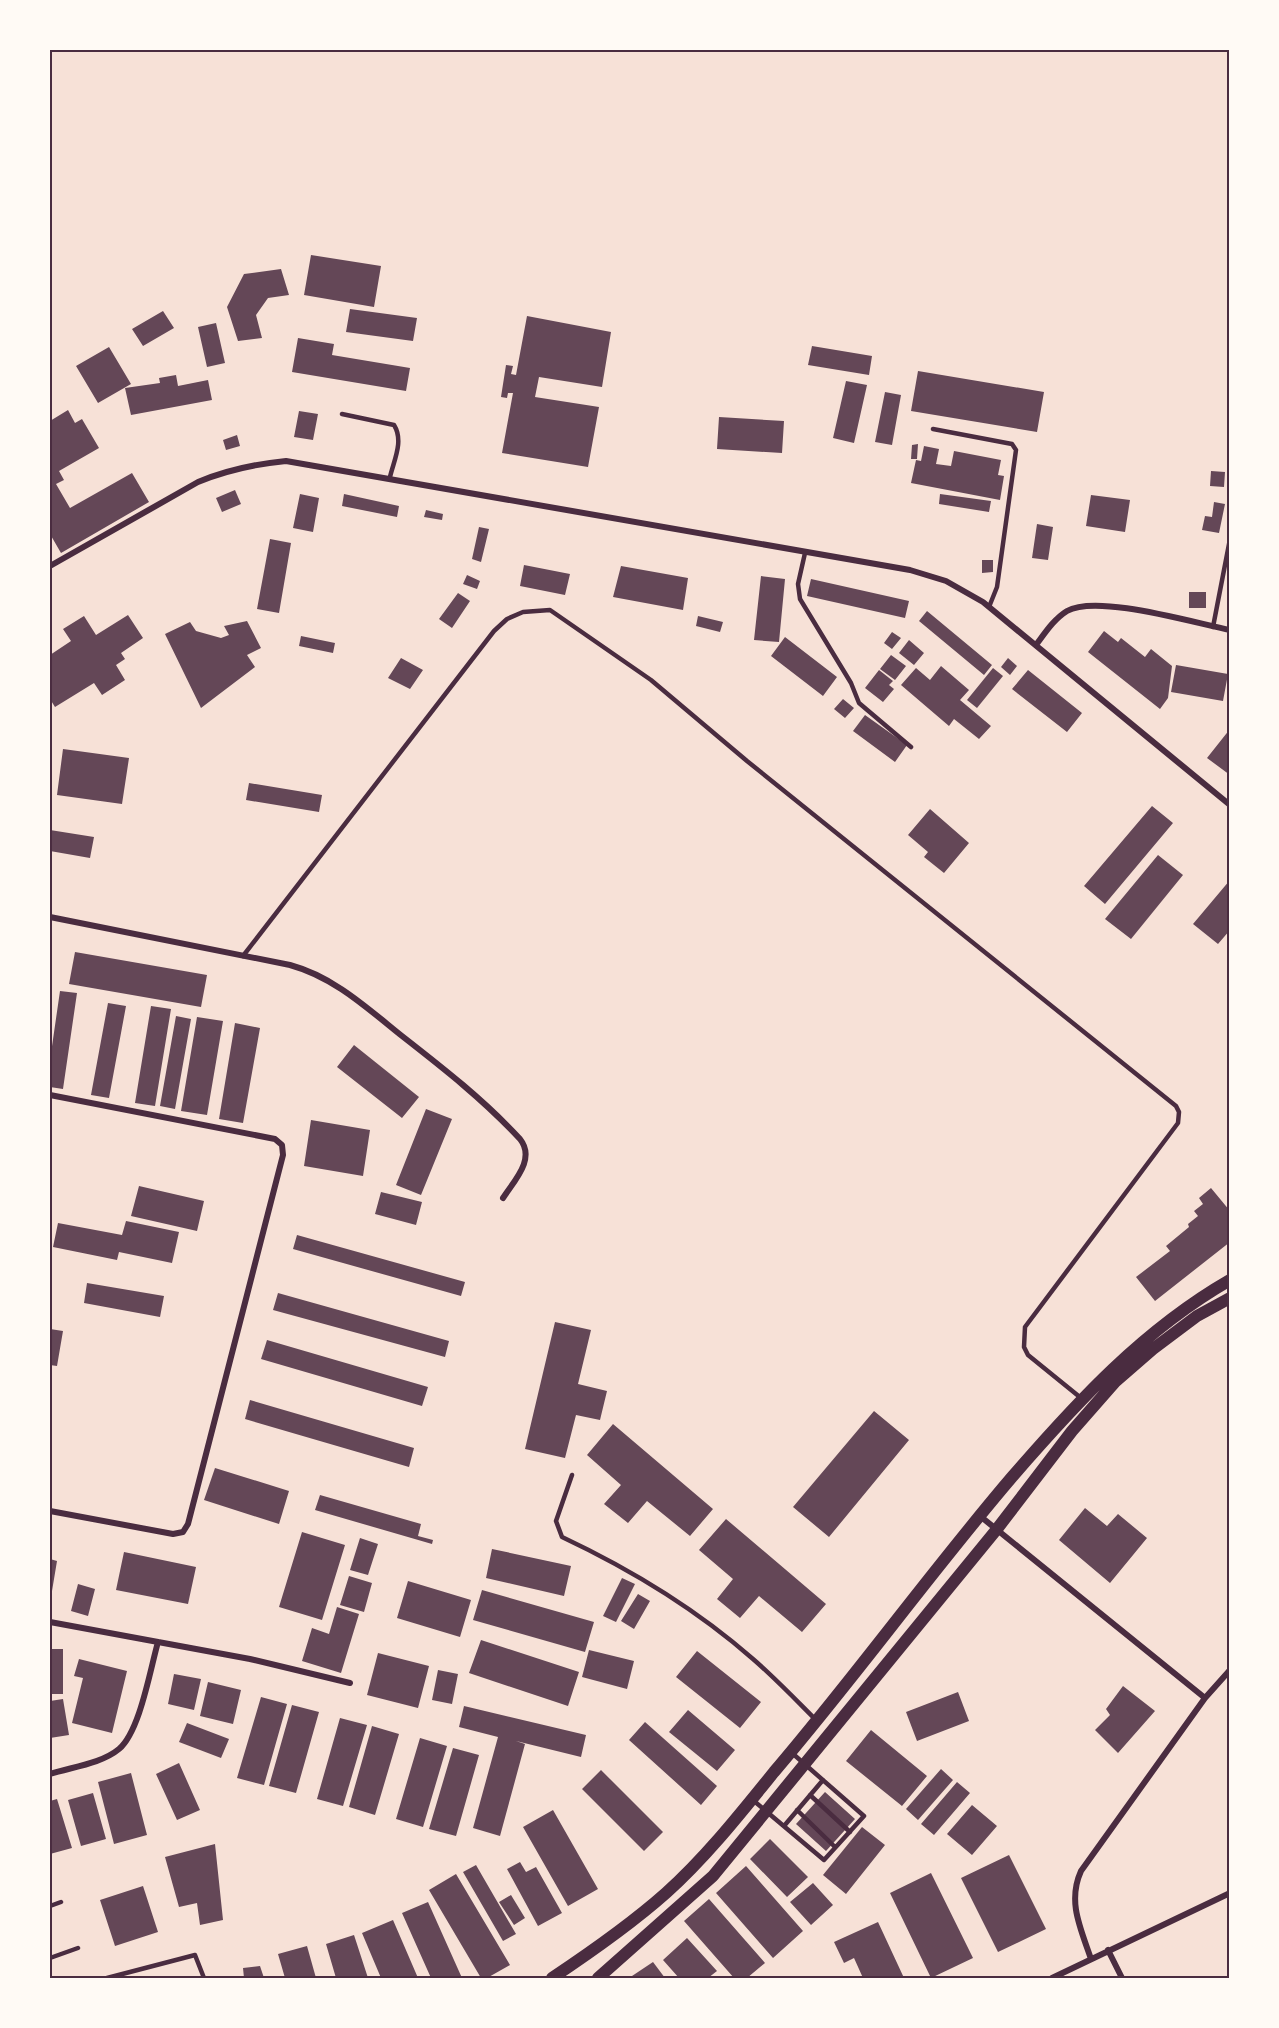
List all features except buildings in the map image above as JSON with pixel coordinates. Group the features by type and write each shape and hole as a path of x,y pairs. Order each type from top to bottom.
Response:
{"main road":[{"path":"552,1978 622,1929 666,1893 703,1857 817,1721 979,1516 1081,1398 1176,1314 1230,1280"},
{"path":"598,1978 712,1876 997,1529 1072,1431 1115,1382 1153,1349 1197,1316 1230,1298"}],"street":[{"path":"50,566 198,482 233,469 286,461 390,477 910,570 946,581 989,607 1230,806"},
{"path":"1036,645 1052,624 1068,610 1089,605 1128,609 1230,630"},
{"path":"50,917 315,972 338,986 464,1085 526,1146 527,1157 503,1198"},
{"path":"50,1095 275,1139 282,1145 283,1155 240,1330 188,1524 183,1532 173,1534 50,1511"},
{"path":"979,1516 1206,1698"},
{"path":"50,1622 250,1659 350,1683"},
{"path":"50,1773 99,1760 119,1749 131,1734 159,1642"},
{"path":"1091,1959 1077,1917 1073,1888 1102,1841 1206,1698 1230,1670"},
{"path":"1052,1978 1230,1893"},
{"path":"1108,1950 1122,1978"}],"lane":[{"path":"342,414 394,425 399,434 399,445 390,477"},
{"path":"933,429 1012,444 1016,450 998,587 989,607"},
{"path":"1213,627 1230,539"},
{"path":"805,553 798,584 800,599 851,683 859,704 911,747"},
{"path":"243,956 494,631 507,619 524,612 550,610 651,680 747,761 1176,1106 1179,1113 1178,1123 1025,1328 1024,1347 1028,1355 1081,1398"},
{"path":"572,1475 555,1521 561,1537 610,1560 679,1602 753,1659 817,1721"},
{"path":"752,1799 824,1860 864,1816 791,1752"},
{"path":"784,1826 823,1780"},
{"path":"810,1795 850,1832"},
{"path":"797,1810 835,1848"},
{"path":"50,1906 61,1902"},
{"path":"50,1958 78,1948"},
{"path":"107,1978 195,1955 204,1978"}]}
